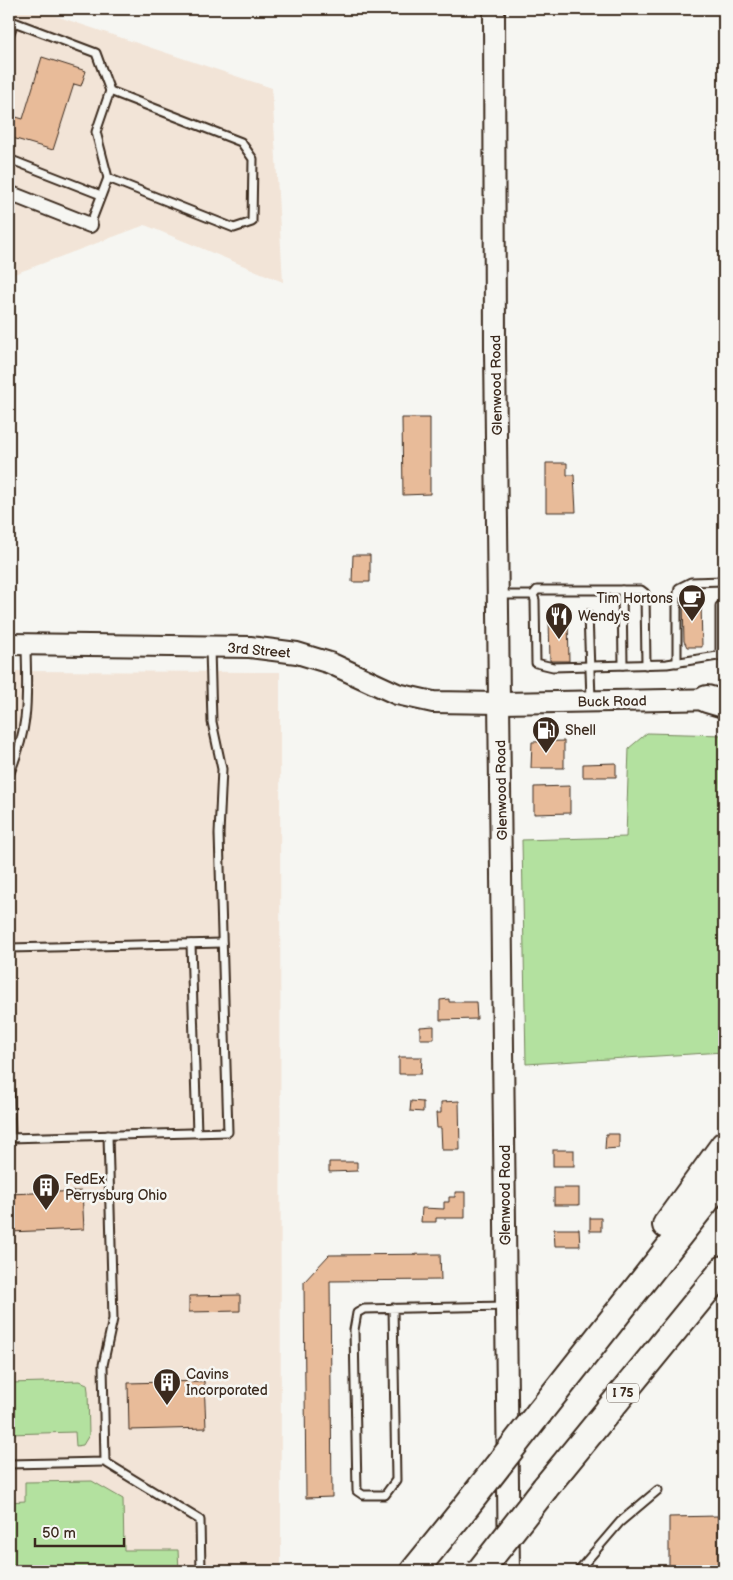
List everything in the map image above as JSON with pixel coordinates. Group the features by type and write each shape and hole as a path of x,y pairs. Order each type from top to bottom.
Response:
{"highway":[{"path":"588,1351 664,1228 724,1145"},
{"path":"414,1571 724,1178"},
{"name":"I 75","path":"480,1571 545,1488 724,1270"}],"street":[{"name":"Glenwood Road","path":"494,9 498,595 509,1571"},
{"path":"9,193 90,225"},
{"name":"3rd Street","path":"17,644 250,647 297,653 330,663 379,688 415,699 461,704 500,703"},
{"name":"Buck Road","path":"500,703 718,701"}],"lane":[{"path":"9,36 14,22 96,53 110,92 96,132 108,178 90,225"},
{"path":"108,178 234,228 252,222 253,159 241,142 110,92"},
{"path":"9,159 101,195"},
{"path":"677,663 677,598 679,588 692,582 724,581"},
{"path":"533,595 537,590 641,590 644,594 646,664"},
{"path":"622,590 623,665"},
{"path":"498,595 533,595"},
{"path":"533,595 535,600 536,663 553,667 677,663 722,655 720,606 724,606"},
{"path":"588,614 591,702"},
{"path":"9,775 22,741 28,714 17,644"},
{"path":"9,1063 10,1138 228,1132 219,834 222,769 212,722 210,646"},
{"path":"9,948 222,943"},
{"path":"191,944 197,1133"},
{"path":"105,1462 103,1365 113,1319 108,1135"},
{"path":"393,1308 396,1483 385,1494 362,1495 357,1491 354,1319 357,1313 364,1309 393,1308 506,1306"},
{"path":"9,1464 105,1462 200,1520 201,1571"},
{"path":"578,1571 620,1522 658,1490"}],"shaded area":[{"path":"9,9 35,9 272,88 283,282 145,225 9,276"},
{"path":"9,671 280,672 281,1571 9,1571"}],"green space":[{"path":"647,733 724,735 724,1052 526,1064 522,840 626,837 629,748"},
{"path":"80,1381 87,1384 88,1391 89,1435 83,1445 76,1446 75,1432 9,1434 9,1383"},
{"path":"92,1481 123,1499 124,1550 178,1550 179,1571 9,1571 9,1502 25,1501 25,1482"}],"building":[{"path":"42,57 86,71 81,86 74,84 53,150 9,137 9,115 23,119"},
{"path":"402,418 430,418 430,494 403,495"},
{"path":"546,463 567,463 567,475 574,475 576,512 546,512"},
{"path":"353,555 370,555 370,582 352,582"},
{"name":"Tim Hortons","path":"683,602 701,602 702,647 687,647 684,641"},
{"name":"Wendy's","path":"549,619 568,619 569,661 550,661"},
{"path":"564,741 564,768 531,768 532,742"},
{"path":"616,763 616,777 583,777 583,764"},
{"path":"570,786 570,813 534,814 534,787"},
{"path":"449,999 449,1002 476,1002 477,1019 440,1020 440,1000"},
{"path":"434,1026 434,1039 420,1039 420,1027"},
{"path":"399,1057 422,1057 421,1074 399,1074"},
{"path":"411,1101 423,1102 423,1112 410,1111"},
{"path":"459,1101 460,1150 442,1150 441,1128 437,1128 436,1113 441,1113 441,1102"},
{"path":"606,1134 619,1134 619,1148 605,1149"},
{"path":"553,1150 574,1150 574,1166 553,1166"},
{"path":"329,1162 357,1162 357,1171 329,1172"},
{"path":"554,1188 579,1188 579,1205 554,1205"},
{"name":"FedEx Perrysburg Ohio","path":"82,1191 84,1229 9,1232 9,1194"},
{"path":"455,1192 465,1192 465,1218 436,1218 436,1222 421,1222 422,1208 444,1209 444,1202 449,1202 449,1197 455,1197"},
{"path":"590,1218 601,1218 601,1231 590,1231"},
{"path":"554,1229 579,1229 580,1246 555,1246"},
{"path":"440,1254 441,1280 330,1281 332,1497 306,1498 304,1282 329,1255"},
{"path":"240,1295 240,1311 189,1312 189,1296"},
{"name":"Cavins Incorporated","path":"204,1381 206,1428 129,1430 128,1383"},
{"path":"718,1516 718,1571 669,1571 669,1517"}],"place":[{"name":"Tim Hortons","path":"692,622"},
{"name":"Wendy's","path":"559,640"},
{"name":"Shell","path":"546,754"},
{"name":"FedEx Perrysburg Ohio","path":"46,1211"},
{"name":"Cavins Incorporated","path":"167,1406"}]}
